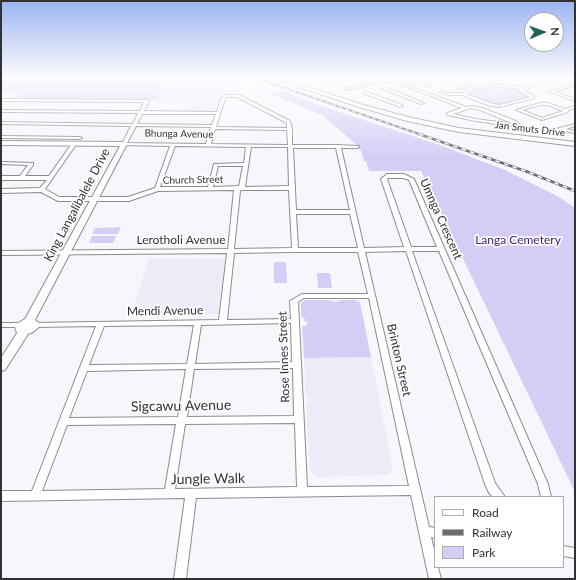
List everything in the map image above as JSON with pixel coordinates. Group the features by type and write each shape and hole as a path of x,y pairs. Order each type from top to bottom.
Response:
{"main road":[{"name":"Jan Smuts Drive","path":"357,104 414,120 500,136 575,144"}],"street":[{"name":"King Langalibalele Drive","path":"1,367 27,326 145,104"},
{"path":"208,145 221,104"},
{"path":"254,104 289,123 295,251"},
{"path":"397,104 401,106"},
{"path":"456,105 460,104"},
{"path":"491,104 497,106 507,104"},
{"path":"524,104 529,107"},
{"path":"544,104 518,111 542,118 566,112 566,110 575,107"},
{"path":"544,104 566,110"},
{"path":"456,105 466,108 478,108 518,124 500,124 448,114 466,108"},
{"path":"1,111 218,113"},
{"path":"1,123 290,129"},
{"path":"546,132 575,125"},
{"path":"562,129 575,132"},
{"name":"Bhunga Avenue","path":"1,137 124,144 357,147"},
{"path":"42,190 77,141"},
{"name":"Bhunga Avenue","path":"1,142 77,141"},
{"path":"157,189 173,144"},
{"path":"223,322 237,190 242,186 249,145"},
{"name":"Brinton Street","path":"338,146 415,490 430,532 435,579"},
{"path":"1,163 31,164 21,178"},
{"path":"210,188 216,165 246,164"},
{"name":"Umnga Crescent","path":"499,496 490,484 408,250 384,179 387,176 404,176 411,179 543,484 546,496"},
{"path":"1,178 50,178"},
{"name":"Church Street","path":"1,191 42,190 58,199 95,199 130,198 157,189 292,188"},
{"path":"293,212 353,212"},
{"name":"Lerotholi Avenue","path":"1,253 441,249"},
{"name":"Rose Innes Street","path":"302,492 294,301 299,297 372,296"},
{"name":"Mendi Avenue","path":"1,325 27,326 295,321"},
{"path":"169,494 198,323"},
{"path":"35,496 101,324"},
{"path":"84,368 297,365"},
{"name":"Sigcawu Avenue","path":"63,422 299,419"},
{"name":"Jungle Walk","path":"1,496 415,490"},
{"path":"180,579 191,493"},
{"path":"564,551 575,553"}],"shaded area":[{"path":"186,104 217,104 214,111 184,111"},
{"path":"149,259 225,259 218,314 131,314"},
{"path":"371,357 393,470 387,475 318,477 310,471 306,402 308,402 308,397 306,397 304,358"}],"green space":[{"name":"Langa Cemetery","path":"295,104 316,104 440,145 505,170 559,197 575,208 575,492 421,171 369,171 361,150 358,149 356,144 322,115"},
{"path":"121,227 118,234 92,234 95,228"},
{"path":"92,236 116,236 113,243 89,243"},
{"path":"274,262 286,262 287,283 274,283"},
{"path":"317,273 330,273 332,288 318,288"},
{"path":"305,300 327,300 336,302 342,300 355,300 360,302 371,357 304,358 302,326 306,326 308,322 304,321 305,319 301,316 301,303"}],"railway":[{"path":"332,104 422,135"},
{"path":"419,134 528,172 575,191"}]}
